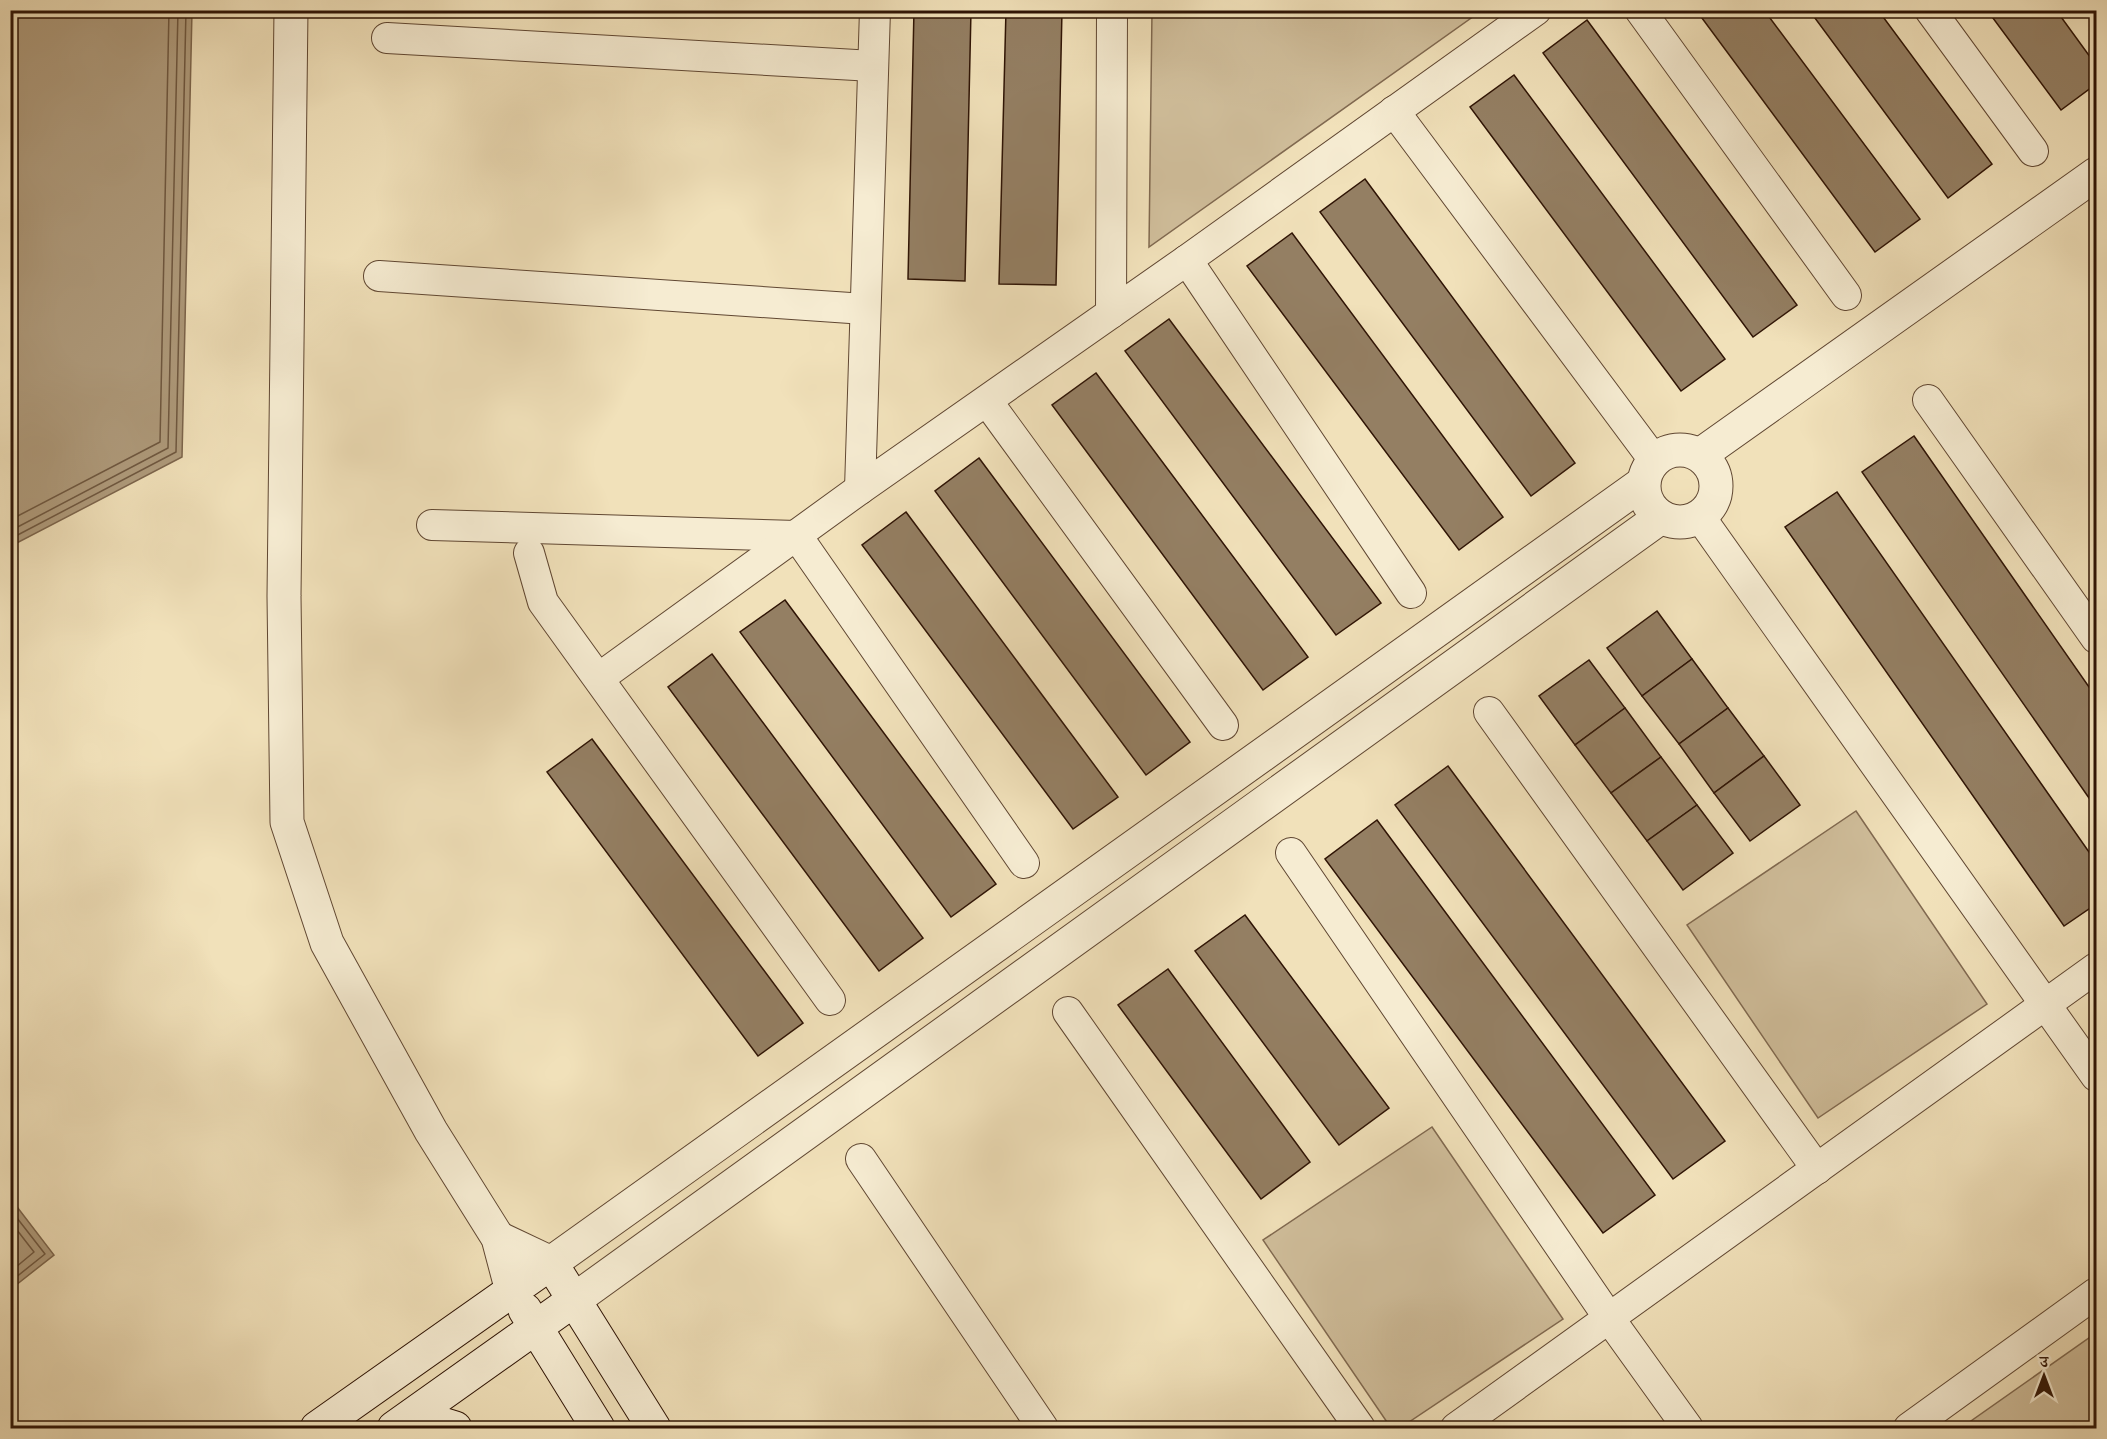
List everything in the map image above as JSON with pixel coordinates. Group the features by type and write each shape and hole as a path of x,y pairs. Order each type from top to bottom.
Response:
{"street":[{"path":"291,10 284,596 286,822 327,943 431,1131 498,1238 512,1291 598,1428"},
{"path":"860,489 875,10"},
{"path":"1111,313 1112,10"},
{"path":"599,678 860,489 1187,260 1536,10"},
{"path":"1640,10 1846,295"},
{"path":"1930,10 2033,152"},
{"path":"387,38 873,66"},
{"path":"316,1428 512,1291 1649,472 1668,452 1685,450 1700,455 1711,466 1716,479 1716,493 1711,507 1700,517 1688,523 1674,522 1661,517 1651,508 1645,496 1649,472 1394,111"},
{"path":"1700,455 2097,174"},
{"path":"1187,260 1411,593"},
{"path":"379,276 865,309"},
{"path":"1928,400 2097,638"},
{"path":"987,401 1223,724"},
{"path":"404,1421 1661,517"},
{"path":"1700,517 2097,1076"},
{"path":"432,525 797,536"},
{"path":"797,536 1024,863"},
{"path":"529,553 543,602 830,1000"},
{"path":"1490,712 1817,1169"},
{"path":"1291,853 1688,1428"},
{"path":"1456,1428 2097,968"},
{"path":"1068,1012 1360,1428"},
{"path":"861,1159 1043,1428"},
{"path":"498,1238 551,1263 654,1428"},
{"path":"1909,1428 2097,1293"},
{"path":"404,1421 455,1428"}],"shaded area":[{"path":"1152,10 1481,11 1149,247"},
{"path":"1856,811 1987,1004 1818,1118 1687,925"},
{"path":"1432,1127 1563,1319 1400,1428 1391,1428 1263,1240"},
{"path":"2096,1333 2096,1428 1961,1428"}],"water":[{"path":"11,10 192,11 182,457 11,546"},
{"path":"11,1199 54,1255 11,1289"}],"building":[{"path":"914,10 971,10 965,281 908,279"},
{"path":"1006,10 1062,10 1056,285 999,284"},
{"path":"1696,10 1764,10 1920,219 1875,252"},
{"path":"1809,10 1878,10 1992,164 1948,198"},
{"path":"1987,10 2056,10 2096,65 2096,84 2061,110"},
{"path":"1587,20 1797,305 1753,337 1543,53"},
{"path":"1514,75 1725,359 1681,391 1470,107"},
{"path":"1365,179 1575,463 1531,496 1320,212"},
{"path":"1292,233 1503,517 1459,550 1247,266"},
{"path":"1169,319 1381,603 1336,635 1125,351"},
{"path":"1096,373 1308,657 1263,690 1052,405"},
{"path":"1914,436 2096,697 2096,808 1862,472"},
{"path":"979,458 1190,742 1146,775 935,491"},
{"path":"1837,492 2096,862 2096,904 2064,926 1785,527"},
{"path":"906,512 1118,797 1073,829 862,545"},
{"path":"785,600 996,884 951,917 740,632"},
{"path":"1657,611 1692,659 1642,696 1607,648"},
{"path":"712,654 923,938 879,971 668,687"},
{"path":"1692,659 1728,708 1679,744 1642,696"},
{"path":"1589,660 1625,708 1575,745 1539,696"},
{"path":"1625,708 1661,757 1611,793 1575,745"},
{"path":"1728,708 1764,756 1714,793 1679,744"},
{"path":"592,739 803,1023 758,1056 547,772"},
{"path":"1764,756 1800,805 1750,841 1714,793"},
{"path":"1661,757 1697,805 1647,841 1611,793"},
{"path":"1448,766 1725,1141 1673,1179 1395,805"},
{"path":"1697,805 1733,853 1683,890 1647,841"},
{"path":"1377,820 1655,1195 1603,1233 1325,859"},
{"path":"1245,915 1389,1108 1339,1145 1195,951"},
{"path":"1168,969 1310,1162 1261,1199 1118,1005"}]}
